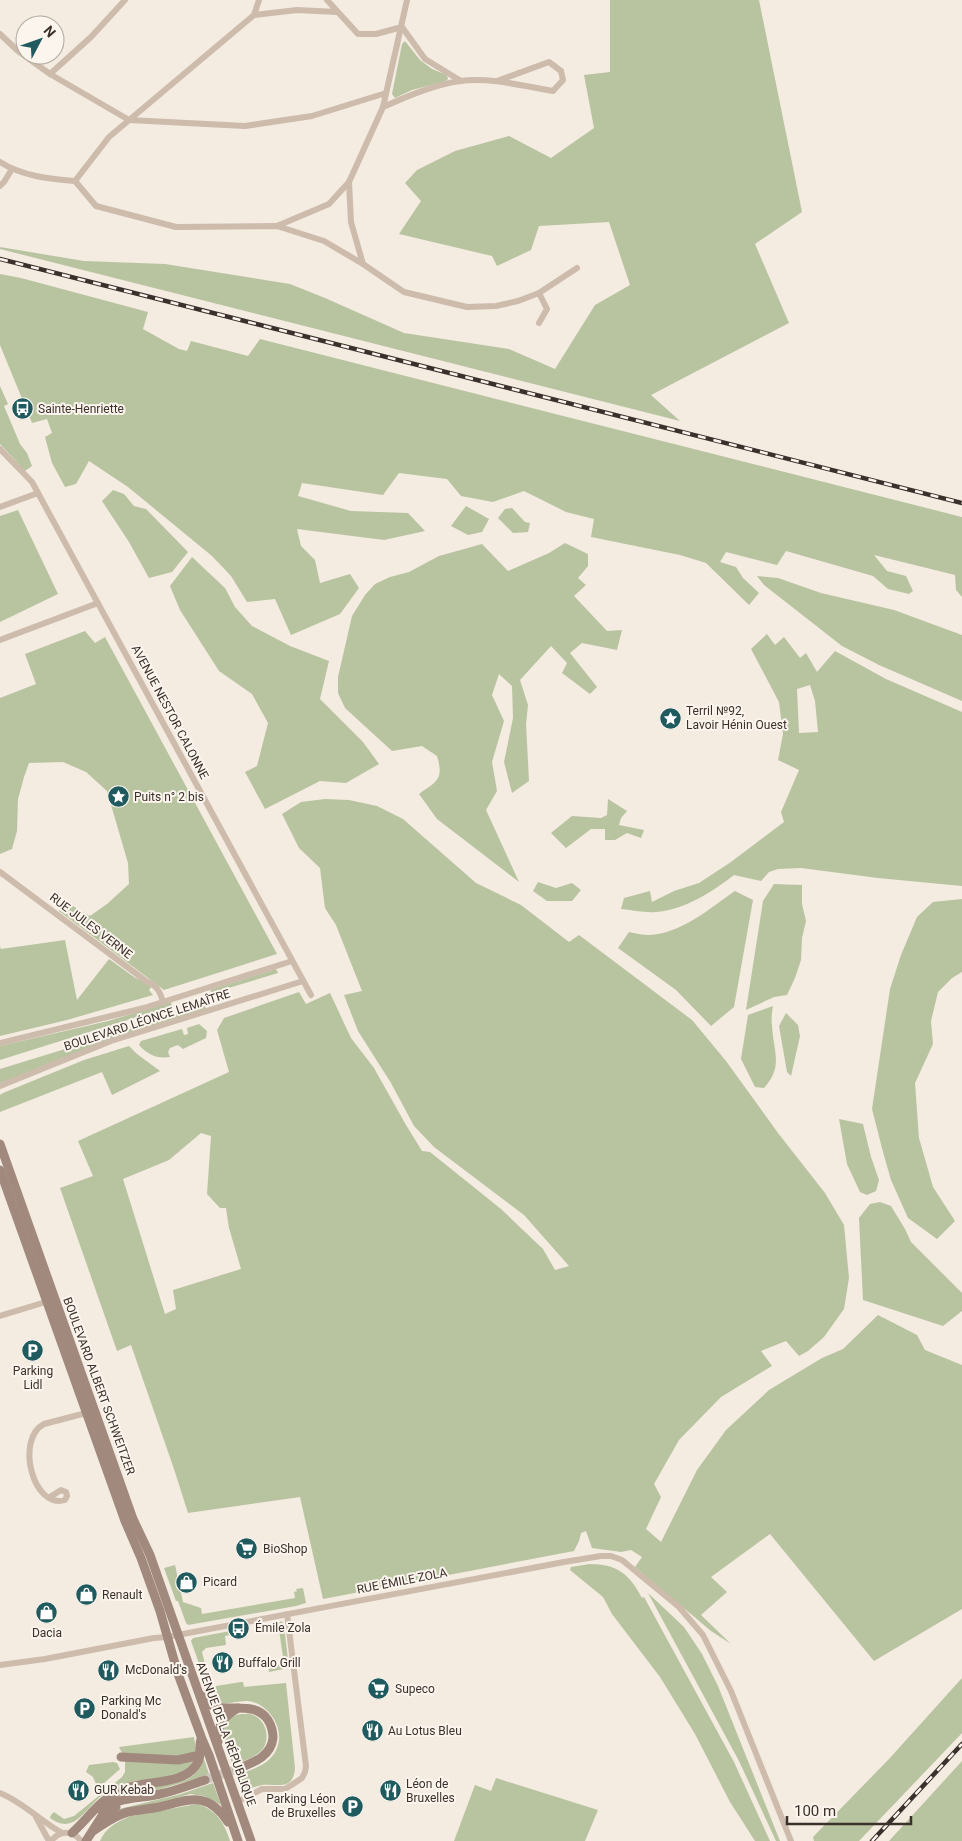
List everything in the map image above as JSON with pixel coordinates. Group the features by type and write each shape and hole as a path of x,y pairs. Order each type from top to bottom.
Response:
{"main road":[{"name":"BOULEVARD ALBERT SCHWEITZER","path":"0,1147 125,1521 141,1558 168,1637"},
{"name":"BOULEVARD ALBERT SCHWEITZER","path":"0,1170 51,1301"},
{"name":"BOULEVARD ALBERT SCHWEITZER","path":"90,1412 133,1519 150,1555 178,1634"},
{"name":"AVENUE DE LA RÉPUBLIQUE","path":"178,1634 251,1841"},
{"name":"AVENUE DE LA RÉPUBLIQUE","path":"168,1637 177,1671 209,1755 238,1841"},
{"path":"198,1692 212,1706 255,1710 263,1714 269,1722 273,1736 270,1748 261,1758 237,1769"},
{"path":"217,1746 218,1729 222,1722 238,1708"},
{"path":"72,1833 98,1804 125,1788 182,1777 194,1768 199,1760 202,1739"},
{"path":"121,1757 178,1760 200,1754"},
{"path":"86,1841 97,1822 107,1811 142,1798 163,1794 205,1780"},
{"path":"88,1817 117,1800 136,1796 142,1798"},
{"path":"93,1831 111,1819 127,1812 188,1799 198,1800 218,1809 232,1826"}],"street":[{"path":"50,74 91,37 125,0"},
{"path":"75,181 108,137 254,15 259,0"},
{"path":"326,0 358,34 376,34 402,27"},
{"path":"276,226 329,204 349,182 383,107 407,0"},
{"path":"254,15 296,10 338,12"},
{"path":"402,27 425,59 461,81"},
{"path":"0,34 18,51 50,74 129,120 245,126 312,116 386,93"},
{"path":"383,107 422,90 461,81 497,81 553,91 563,80 561,71 549,62 497,81"},
{"path":"0,162 28,175 75,181 96,206 176,227 276,226 324,241 363,264 404,292 467,307 496,306 518,301 539,293 577,268"},
{"path":"0,186 12,169"},
{"path":"349,182 350,222 363,264"},
{"path":"539,293 547,309 539,322"},
{"name":"AVENUE NESTOR CALONNE","path":"0,449 32,482 311,995"},
{"path":"0,507 38,493"},
{"path":"0,640 98,603"},
{"name":"RUE JULES VERNE","path":"0,872 146,981 154,985 159,991 163,1002"},
{"name":"BOULEVARD LÉONCE LEMAÎTRE","path":"0,1043 124,1014 292,961"},
{"name":"BOULEVARD LÉONCE LEMAÎTRE","path":"0,1086 111,1041 303,981"},
{"path":"0,1316 51,1301"},
{"path":"50,1497 45,1496 41,1492 33,1475 30,1457 31,1438 37,1429 44,1424 90,1412"},
{"name":"RUE ÉMILE ZOLA","path":"0,1665 168,1637 600,1556 614,1557 628,1564 679,1607 703,1634 731,1691 791,1841"},
{"path":"237,1802 262,1789 284,1788 302,1778 305,1772 306,1766 287,1614"},
{"path":"0,1793 19,1803 62,1833"},
{"path":"36,1816 50,1841 62,1833 72,1833 81,1841"}],"green space":[{"path":"610,0 759,0 802,212 755,244 789,323 651,395 680,421 0,249 0,247 84,261 165,264 290,284 404,333 509,349 555,369 595,305 630,285 609,222 539,226 531,250 497,266 492,256 399,234 421,201 405,183 417,170 455,151 509,136 551,158 594,128 584,75 610,72"},
{"path":"405,41 420,60 432,69 447,75 448,79 412,90 395,98 392,94 402,44"},
{"path":"0,274 148,312 143,329 179,349 187,351 191,341 248,356 260,339 962,517 962,597 956,590 955,575 874,555 887,571 906,576 913,591 909,594 888,589 873,576 786,551 777,565 726,552 720,562 736,567 743,578 759,593 749,605 706,563 680,555 591,537 594,519 566,512 524,491 493,502 461,496 447,479 399,473 383,495 302,483 298,496 351,511 408,513 425,531 384,540 297,529 301,546 315,560 320,583 350,574 359,588 340,614 291,635 275,599 247,602 231,576 212,556 128,487 89,461 76,484 65,487 52,463 45,437 52,433 47,419 32,423 0,345"},
{"path":"0,386 8,404 4,406 20,444 27,453 32,466 25,471 0,444"},
{"path":"113,490 124,494 134,506 146,509 188,552 172,572 149,578 129,542 102,501"},
{"path":"466,506 489,519 482,532 468,535 451,526"},
{"path":"512,508 525,522 530,523 528,532 513,533 498,518 505,509"},
{"path":"18,510 58,594 0,622 0,516"},
{"path":"565,543 588,554 588,566 578,578 586,585 574,596 607,631 622,630 617,650 582,643 570,653 597,687 590,694 562,673 567,663 551,646 520,680 528,705 526,724 529,781 512,793 504,762 513,718 512,686 499,674 492,695 504,721 492,762 497,791 486,810 519,882 437,819 419,794 434,783 439,775 440,770 437,756 422,746 392,751 345,708 338,693 338,677 352,616 365,595 375,584 390,577 409,572 439,556 482,544 508,571 549,553"},
{"path":"192,557 225,588 235,607 252,626 290,646 329,661 320,699 363,742 379,764 346,783 320,781 265,809 245,772 257,766 268,723 252,694 219,671 180,610 170,586"},
{"path":"757,576 778,578 821,593 894,610 962,635 962,701 879,665 842,646 764,585"},
{"path":"85,631 95,643 105,637 277,954 164,990 59,911 66,902 90,916 107,904 129,884 128,863 107,791 86,772 63,762 29,763 18,799 17,831 12,849 0,854 0,698 36,684 25,654"},
{"path":"767,634 775,645 784,637 800,658 806,653 817,672 835,651 886,679 962,712 962,886 801,868 778,869 769,872 761,881 734,875 697,899 666,911 647,912 621,909 624,898 650,891 652,902 674,891 699,883 731,862 784,822 781,812 799,770 778,760 783,734 779,702 751,649","holes":["810,685 815,701 818,732 799,733 797,689"]},
{"path":"325,799 349,800 377,806 403,819 476,883 521,905 569,942 579,935 692,1020 726,1061 778,1133 825,1193 844,1225 849,1278 844,1309 824,1337 799,1356 786,1341 761,1351 772,1366 721,1397 679,1440 654,1484 661,1497 646,1529 661,1542 697,1470 726,1430 769,1390 822,1358 843,1349 878,1315 917,1335 925,1350 962,1365 962,1609 874,1661 770,1534 711,1577 727,1592 701,1615 731,1644 711,1631 635,1567 642,1557 631,1550 621,1552 592,1548 586,1531 581,1533 574,1551 323,1599 300,1497 188,1513 131,1345 117,1351 60,1188 93,1176 78,1141 229,1072 217,1030 224,1018 299,992 306,1004 330,993 351,1038 374,1068 422,1151 430,1152 501,1209 543,1249 555,1270 569,1266 524,1215 434,1147 414,1126 391,1083 358,1031 344,995 362,991 336,925 325,908 320,868 299,848 282,814 301,802","holes":["201,1133 211,1136 207,1194 220,1208 226,1208 229,1228 241,1269 173,1290 176,1309 165,1314 123,1179 169,1160"]},
{"path":"608,799 627,811 621,818 619,825 644,830 641,838 627,833 615,840 605,840 605,829 591,829 566,848 551,833 572,816 601,818 607,815"},
{"path":"538,882 556,888 572,883 581,890 572,901 547,901 533,891"},
{"path":"774,884 802,885 802,904 806,921 802,938 801,960 787,995 774,997 746,1010 763,901"},
{"path":"735,891 753,900 734,1007 711,1026 676,990 618,948 629,932 649,935 661,934 672,930 695,919"},
{"path":"962,899 962,972 952,978 938,992 931,1021 933,1044 915,1083 919,1138 933,1187 955,1221 937,1239 908,1218 891,1180 872,1109 890,989 901,955 917,917 933,902"},
{"path":"65,940 77,1000 109,959 134,977 152,986 149,990 153,995 67,1020 0,1036 0,947 1,949"},
{"path":"276,969 278,973 212,993 210,990"},
{"path":"171,1002 172,1006 0,1060 0,1046 108,1021"},
{"path":"205,1006 206,1009 0,1083 0,1069"},
{"path":"773,1006 772,1020 776,1065 774,1073 764,1088 755,1087 741,1059 748,1015"},
{"path":"786,1013 798,1025 800,1036 791,1076 787,1072 779,1026"},
{"path":"199,1024 207,1031 206,1038 183,1049 178,1045 170,1048 168,1052 170,1057 153,1056 139,1045 141,1041 182,1029 184,1035 188,1034 187,1028"},
{"path":"129,1046 160,1071 112,1095 102,1072 0,1112 0,1095 3,1093 84,1060"},
{"path":"839,1119 863,1124 879,1180 876,1191 867,1195 860,1192 847,1164"},
{"path":"880,1202 891,1206 911,1242 962,1293 962,1311 943,1326 863,1300 859,1218 870,1204"},
{"path":"590,1564 608,1566 622,1572 633,1583 642,1598 644,1597 734,1762 770,1841 755,1841 730,1802 695,1734 660,1677 612,1614 603,1597 570,1570 571,1567"},
{"path":"175,1565 183,1602 201,1608 202,1614 295,1598 294,1592 297,1591 296,1589 303,1588 306,1603 188,1625 178,1601 176,1601 164,1568"},
{"path":"648,1593 684,1627 702,1654 718,1686 780,1841 776,1841 739,1761"},
{"path":"282,1621 289,1668 269,1672 268,1666 284,1664 278,1623"},
{"path":"241,1629 241,1633 225,1636 226,1645 206,1648 202,1652 206,1668 201,1669 191,1641 193,1638"},
{"path":"207,1671 210,1687 241,1682 243,1682 244,1687 286,1683 295,1768 294,1776 288,1783 283,1785 262,1785 242,1790 237,1775 264,1764 274,1754 279,1740 278,1727 271,1715 255,1703 243,1701 220,1703 211,1700 202,1672"},
{"path":"962,1678 962,1733 859,1841 814,1841 813,1837 889,1759"},
{"path":"241,1714 252,1714 262,1721 267,1737 261,1751 233,1765 225,1742 224,1728 232,1717"},
{"path":"194,1737 196,1752 178,1757 122,1753 119,1747"},
{"path":"196,1759 192,1766 180,1774 134,1781 112,1789 97,1800 83,1815 68,1824 60,1823 50,1818 54,1812 64,1819 74,1816 122,1777 125,1772 125,1761"},
{"path":"204,1759 209,1774 157,1790 114,1798 134,1788 181,1782 191,1777 198,1770"},
{"path":"962,1761 962,1841 889,1841"},
{"path":"117,1763 120,1769 103,1784 96,1784 93,1777 86,1772 89,1765"},
{"path":"496,1778 598,1810 585,1841 454,1841 475,1785 491,1791"},
{"path":"213,1783 221,1805 204,1796 190,1794 109,1814 119,1809 181,1794"},
{"path":"197,1804 210,1810 219,1818 230,1841 100,1841 105,1832 112,1826 131,1816"}],"tunnel":[{"path":"205,1780 237,1769"}],"railway":[{"path":"0,259 962,503"},
{"path":"872,1841 962,1744"}],"place":[{"name":"Sainte-Henriette","path":"22,409"},
{"name":"Terril №92, Lavoir Hénin Ouest","path":"670,718"},
{"name":"Puits n° 2 bis","path":"118,797"},
{"name":"Parking Lidl","path":"33,1350"},
{"name":"BioShop","path":"247,1549"},
{"name":"Picard","path":"187,1582"},
{"name":"Renault","path":"86,1595"},
{"name":"Dacia","path":"47,1612"},
{"name":"Émile Zola","path":"239,1628"},
{"name":"Buffalo Grill","path":"222,1663"},
{"name":"McDonald's","path":"109,1670"},
{"name":"Supeco","path":"379,1689"},
{"name":"Parking Mc Donald's","path":"85,1708"},
{"name":"Au Lotus Bleu","path":"372,1731"},
{"name":"GUR Kebab","path":"78,1790"},
{"name":"Léon de Bruxelles","path":"390,1791"},
{"name":"Parking Léon de Bruxelles","path":"352,1806"}]}
